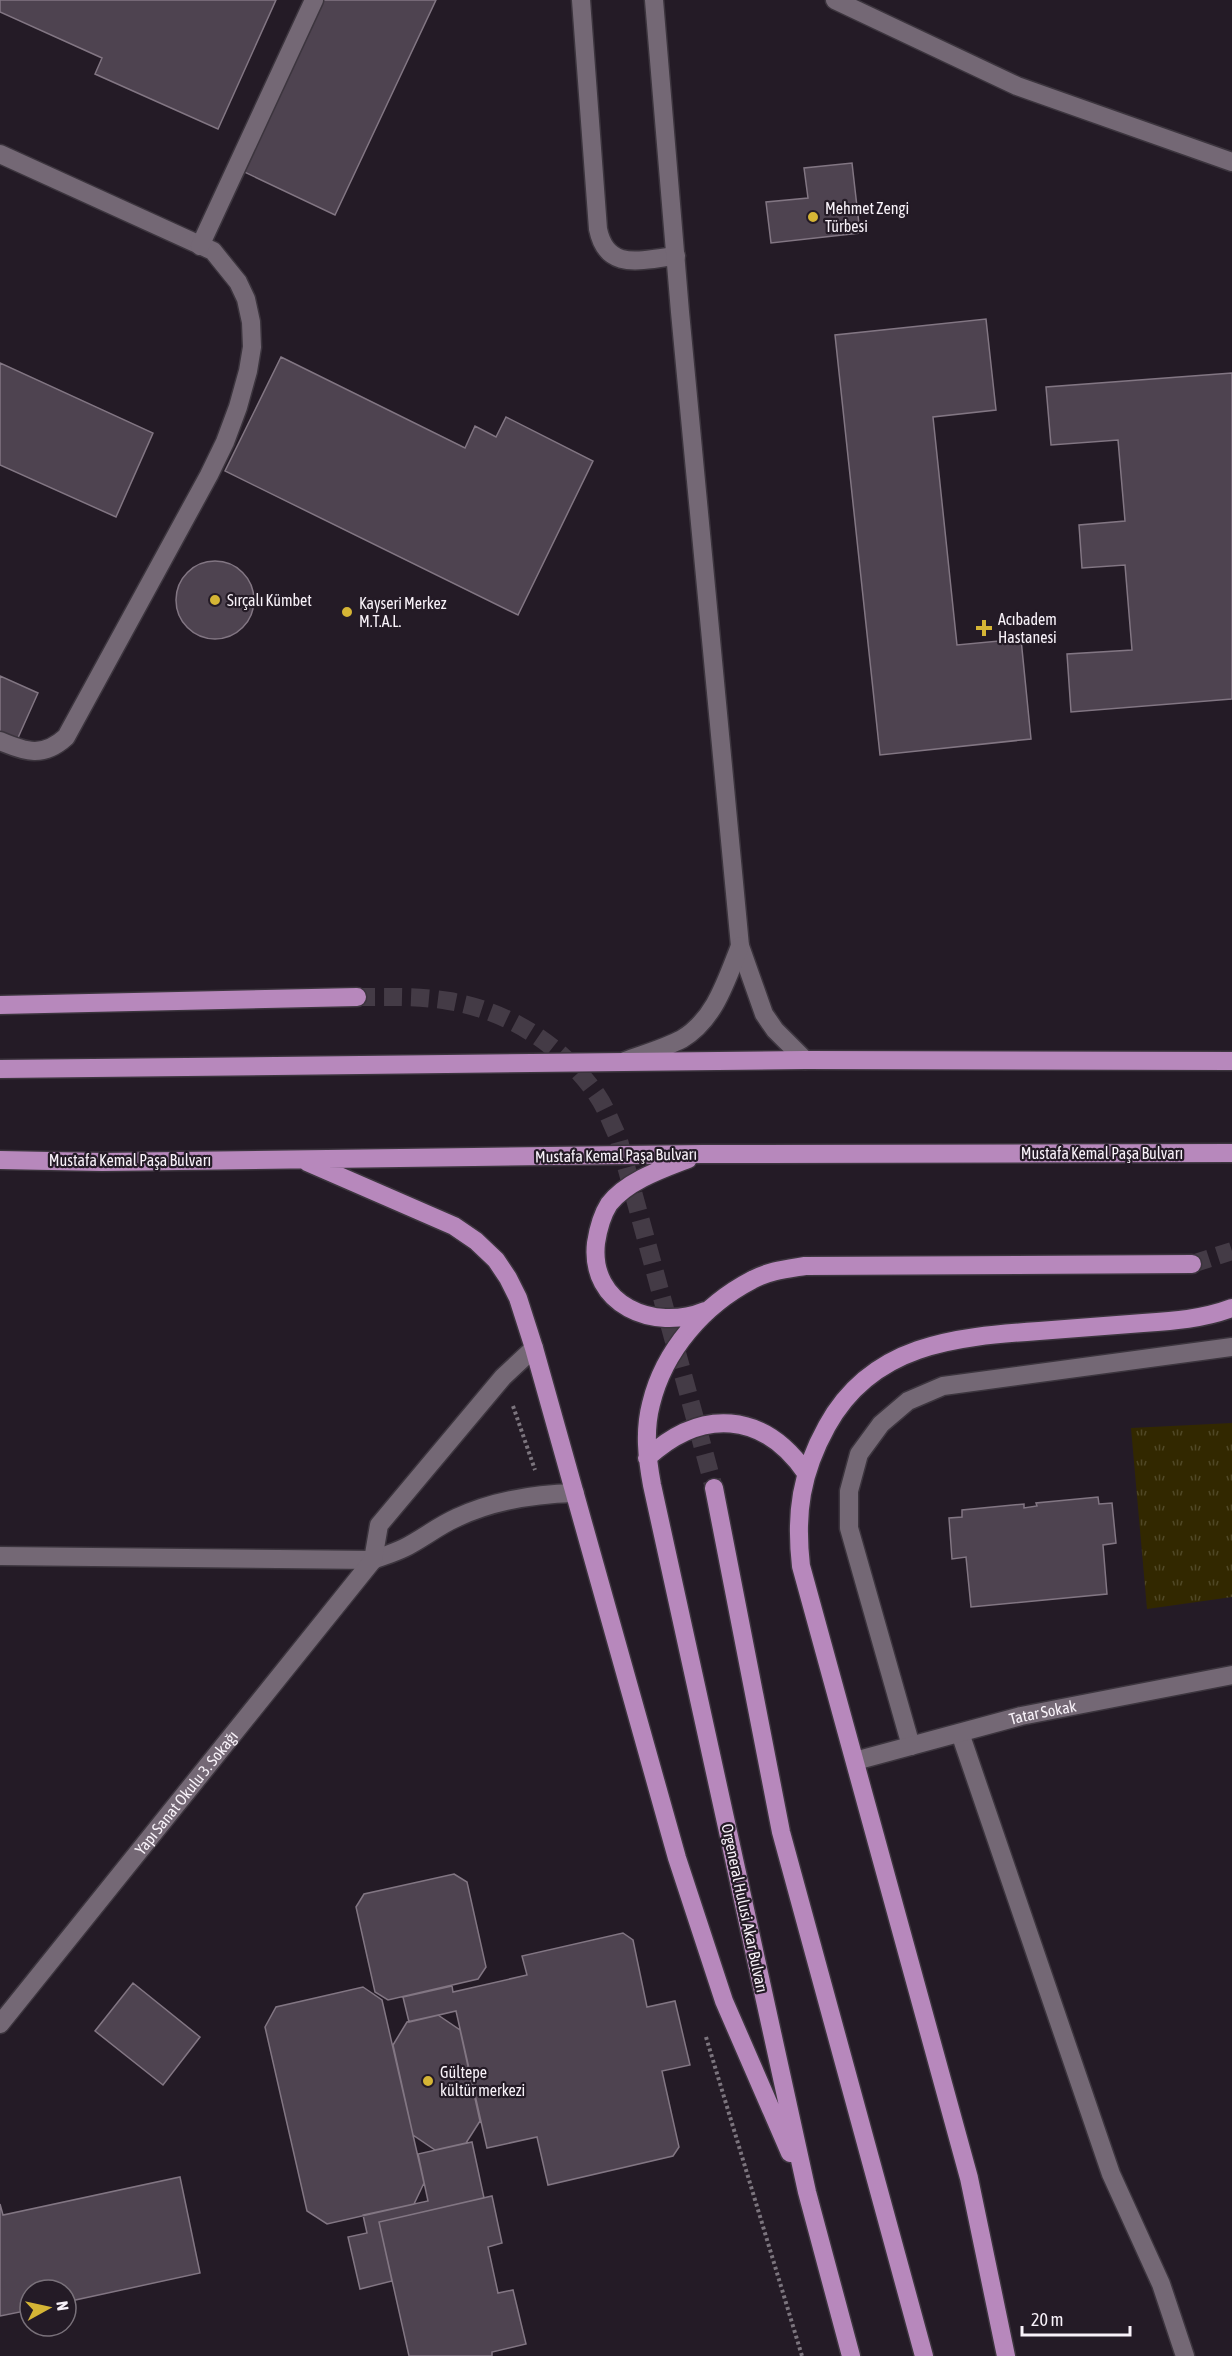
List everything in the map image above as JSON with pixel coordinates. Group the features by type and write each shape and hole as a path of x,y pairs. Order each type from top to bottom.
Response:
{"main road":[{"path":"0,1005 357,997"},
{"path":"0,1069 805,1060 1232,1061"},
{"name":"Mustafa Kemal Paşa Bulvarı","path":"0,1160 102,1162 702,1154 1232,1153"},
{"path":"702,1154 667,1167 620,1193 608,1205 601,1221 595,1253 604,1286 616,1300 641,1314 676,1319 693,1316 709,1309 753,1279 779,1270 805,1266 1192,1264"},
{"path":"300,1159 454,1226 476,1241 496,1260 518,1298 677,1858 724,2001 807,2192"},
{"path":"1006,2356 969,2178 801,1566 798,1534 799,1504 806,1473 821,1436 849,1395 881,1367 908,1353 926,1346 1002,1334 1185,1320 1232,1308"},
{"name":"Orgeneral Hulusi Akar Bulvarı","path":"709,1309 683,1337 659,1377 650,1404 647,1458 807,2192 851,2356"},
{"path":"647,1458 679,1433 708,1425 738,1425 759,1431 777,1441 794,1455 806,1473"},
{"path":"714,1488 781,1832 924,2356"}],"street":[{"path":"200,246 314,0"},
{"path":"581,0 598,229 603,246 609,253 622,260 676,256"},
{"path":"654,0 740,946 764,1014 775,1030 805,1060"},
{"path":"835,0 1017,86 1232,162"},
{"path":"0,154 213,251 238,282 246,299 251,322 252,347 238,407 225,442 66,737 49,749 39,751 23,751 0,741"},
{"path":"619,1063 681,1039 699,1026 712,1010 722,992 740,946"},
{"path":"911,1746 849,1528 849,1491 859,1454 881,1424 908,1401 943,1386 1232,1347"},
{"name":"Yapı Sanat Okulu 3. Sokağı","path":"0,2024 373,1560 379,1524 503,1377 534,1348"},
{"path":"0,1556 373,1560 404,1548 430,1531 485,1506 523,1497 574,1493"},
{"name":"Tatar Sokak","path":"855,1761 1021,1716 1232,1675"},
{"path":"960,1732 1111,2174 1161,2284 1185,2356"}],"green space":[{"path":"1232,1423 1232,1597 1147,1609 1131,1428"}],"building":[{"path":"0,0 276,0 218,129 95,74 102,58 0,12"},
{"path":"317,0 436,0 335,215 238,169"},
{"name":"Mehmet Zengi Türbesi","path":"852,163 860,233 771,243 766,202 808,198 804,168"},
{"path":"986,319 996,410 933,417 957,645 1021,639 1031,739 880,755 835,335"},
{"path":"281,357 465,448 475,426 496,437 506,417 593,461 518,615 225,471"},
{"path":"0,363 153,433 116,517 0,465"},
{"path":"1232,373 1232,699 1071,712 1067,654 1132,650 1125,565 1082,568 1079,525 1125,521 1118,440 1051,445 1046,387"},
{"name":"Sırçalı Kümbet","path":"215,561 230,564 243,572 251,585 254,600 251,615 243,628 230,636 215,639 200,636 187,628 179,615 176,600 179,585 187,572 200,564"},
{"path":"0,676 38,693 17,740 0,732"},
{"path":"1098,1497 1099,1504 1112,1503 1116,1543 1103,1545 1107,1594 971,1607 966,1557 952,1559 949,1518 962,1517 962,1510 1024,1504 1024,1508 1037,1506 1036,1503"},
{"path":"454,1874 467,1882 486,1967 478,1979 388,2000 375,1992 356,1907 364,1894"},
{"path":"623,1933 633,1940 647,2007 675,2001 690,2065 662,2071 679,2147 673,2156 548,2185 537,2137 487,2148 456,2011 409,2022 403,1997 452,1986 453,1992 527,1975 522,1956"},
{"path":"133,1983 200,2037 163,2085 95,2031"},
{"path":"363,1987 382,2000 424,2183 414,2204 327,2224 307,2211 265,2027 276,2007"},
{"path":"438,2015 460,2030 480,2121 466,2143 435,2150 413,2135 393,2045 407,2022"},
{"path":"472,2142 484,2198 379,2222 392,2281 360,2289 348,2237 367,2233 363,2215 428,2201 418,2154"},
{"path":"180,2177 200,2273 78,2299 78,2278 18,2278 18,2312 0,2316 0,2204 3,2215"},
{"path":"492,2196 502,2243 488,2247 498,2293 513,2290 526,2344 492,2352 492,2356 409,2356 379,2222"}],"tunnel":[{"path":"357,997 438,999 493,1013 533,1033 551,1046 568,1061 597,1095 618,1137 714,1488"},
{"path":"1192,1264 1232,1251"}],"place":[{"name":"Mehmet Zengi Türbesi","path":"813,217"},
{"name":"Sırçalı Kümbet","path":"215,600"},
{"name":"Kayseri Merkez M.T.A.L.","path":"347,612"},
{"name":"Acıbadem Hastanesi","path":"984,628"},
{"name":"Gültepe kültür merkezi","path":"428,2081"}]}
